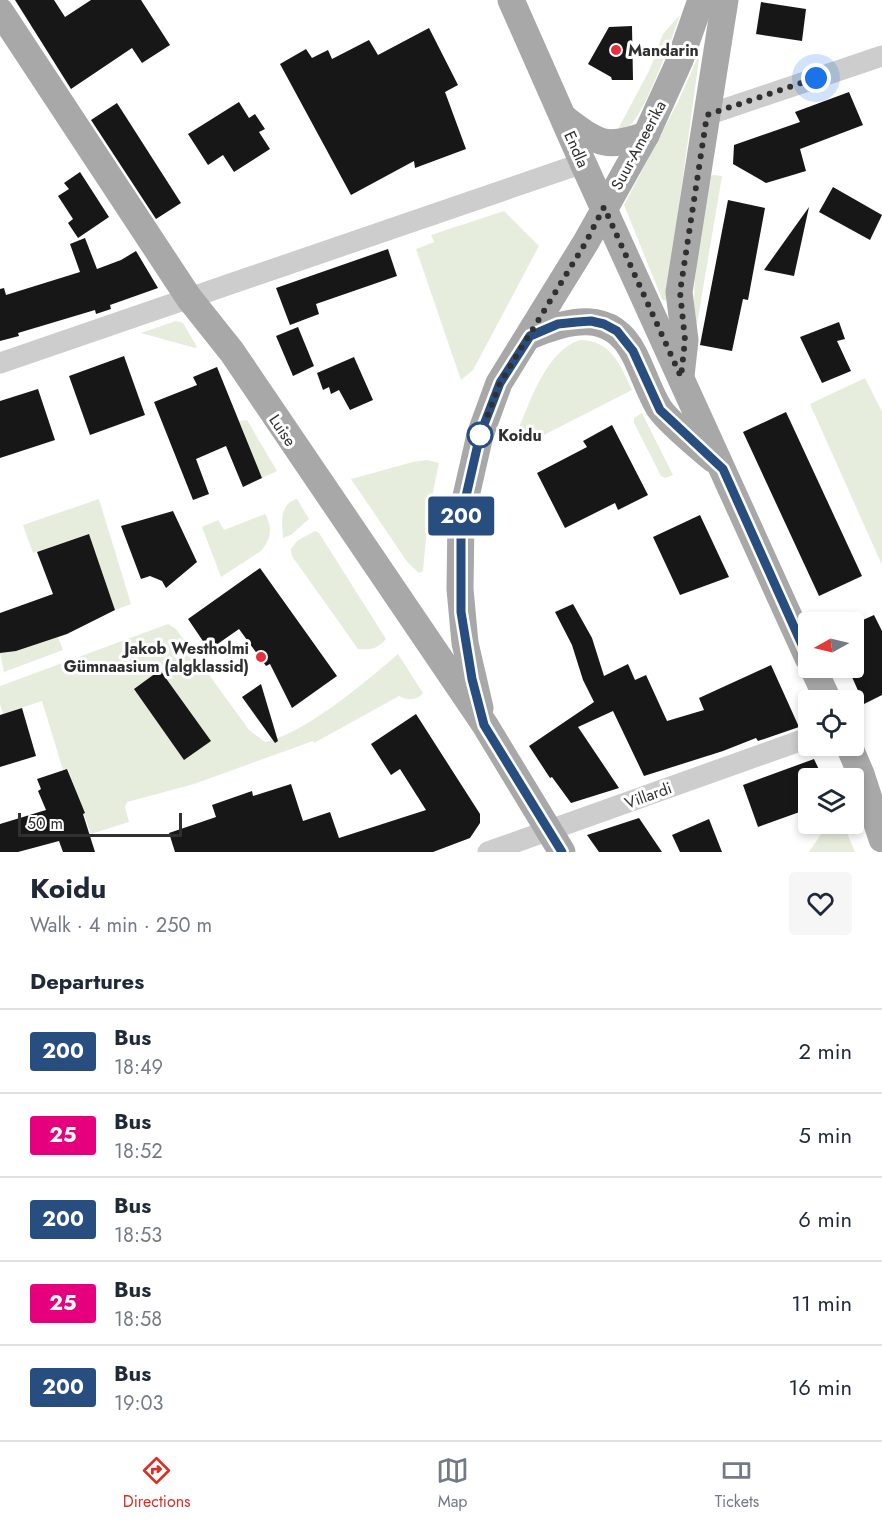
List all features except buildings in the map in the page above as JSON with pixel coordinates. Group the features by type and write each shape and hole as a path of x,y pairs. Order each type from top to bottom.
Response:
{"main road":[{"name":"Endla","path":"511,0 798,636"},
{"name":"Suur-Ameerika","path":"484,725 472,679 461,612 461,518 480,435 500,383 586,242 646,135 680,60 701,0"},
{"path":"681,377 685,340 680,292 725,0"},
{"name":"Luise","path":"0,11 189,298 232,352 484,725 555,841"},
{"path":"564,118 590,137 607,143 624,143 646,135"},
{"path":"530,336 558,324 591,321 604,324 617,331 633,351 660,410 723,469"},
{"path":"853,756 882,839"}],"street":[{"path":"707,115 882,56"},
{"path":"0,363 525,185 583,163"},
{"name":"Villardi","path":"488,852 555,841 798,742"}],"green space":[{"path":"680,15 657,76 641,110 626,129 617,131 650,69 663,34"},
{"path":"700,52 666,301 662,299 624,205 678,102"},
{"path":"707,176 722,176 695,336 694,296 699,236"},
{"path":"504,211 539,246 473,370 461,380 416,249 434,242 431,235"},
{"path":"176,321 183,323 197,347 141,333"},
{"path":"580,340 600,344 607,349 624,372 632,390 540,437 518,430 534,391 549,365 558,354"},
{"path":"865,378 882,412 882,565 810,404"},
{"path":"642,413 673,475 665,478 661,476 634,423 634,418"},
{"path":"247,420 277,471 262,478 239,421"},
{"path":"427,460 439,463 428,516 423,571 419,573 408,563 351,479"},
{"path":"99,499 131,604 115,610 89,534 33,553 23,525"},
{"path":"297,499 309,519 291,535 283,538 284,510 291,501"},
{"path":"265,514 270,528 269,538 264,547 221,577 202,527 218,520 224,530"},
{"path":"315,531 319,533 386,639 377,647 358,649 292,556 291,549 297,541"},
{"path":"168,624 176,629 249,730 265,742 298,729 316,718 353,692 398,654 423,693 418,698 412,699 399,696 314,743 313,741 194,784 127,802 125,807 129,822 91,834 68,769 63,770 42,701 3,714 0,704 0,686"},
{"path":"58,637 63,650 4,672 0,653"},
{"path":"821,834 847,834 855,852 809,852"}],"bus line":[{"name":"200","path":"562,852 484,725 472,679 461,612 461,518 480,435 500,383 530,336 558,324 591,321 604,324 617,331 633,351 660,410 723,469 798,636"}],"place":[{"name":"Mandarin","path":"616,50"},
{"name":"Koidu","path":"480,435"},
{"name":"Jakob Westholmi Gümnaasium (algklassid)","path":"261,657"}],"route":[{"path":"480,435 500,383 586,242 604,207 681,377 685,340 680,292 707,115 816,78"}]}
